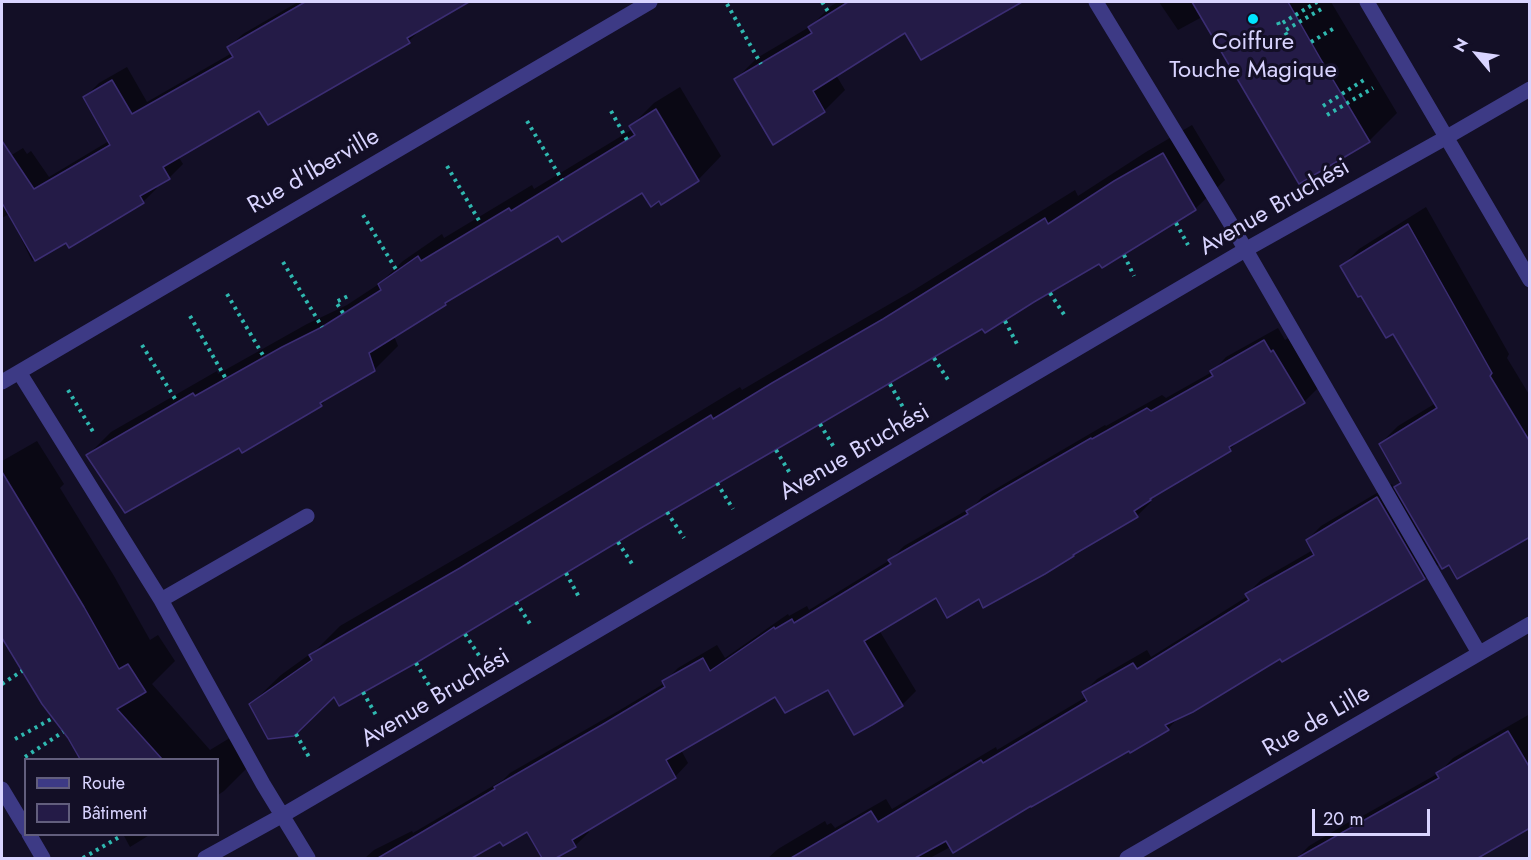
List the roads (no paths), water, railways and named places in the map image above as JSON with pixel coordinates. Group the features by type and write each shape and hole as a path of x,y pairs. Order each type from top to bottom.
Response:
{"street":[{"name":"Rue d'Iberville","path":"2,382 650,2"},
{"path":"1096,2 1229,221 1479,653"},
{"path":"1367,2 1530,280"},
{"name":"Avenue Bruchési","path":"205,858 283,815 1245,250 1530,89"},
{"path":"19,372 161,600 263,784 308,858"},
{"path":"161,600 307,516"},
{"name":"Rue de Lille","path":"1127,858 1530,624"},
{"path":"2,789 24,826"},
{"path":"29,836 43,858"}],"place":[{"name":"Coiffure Touche Magique","path":"1253,19"}]}
